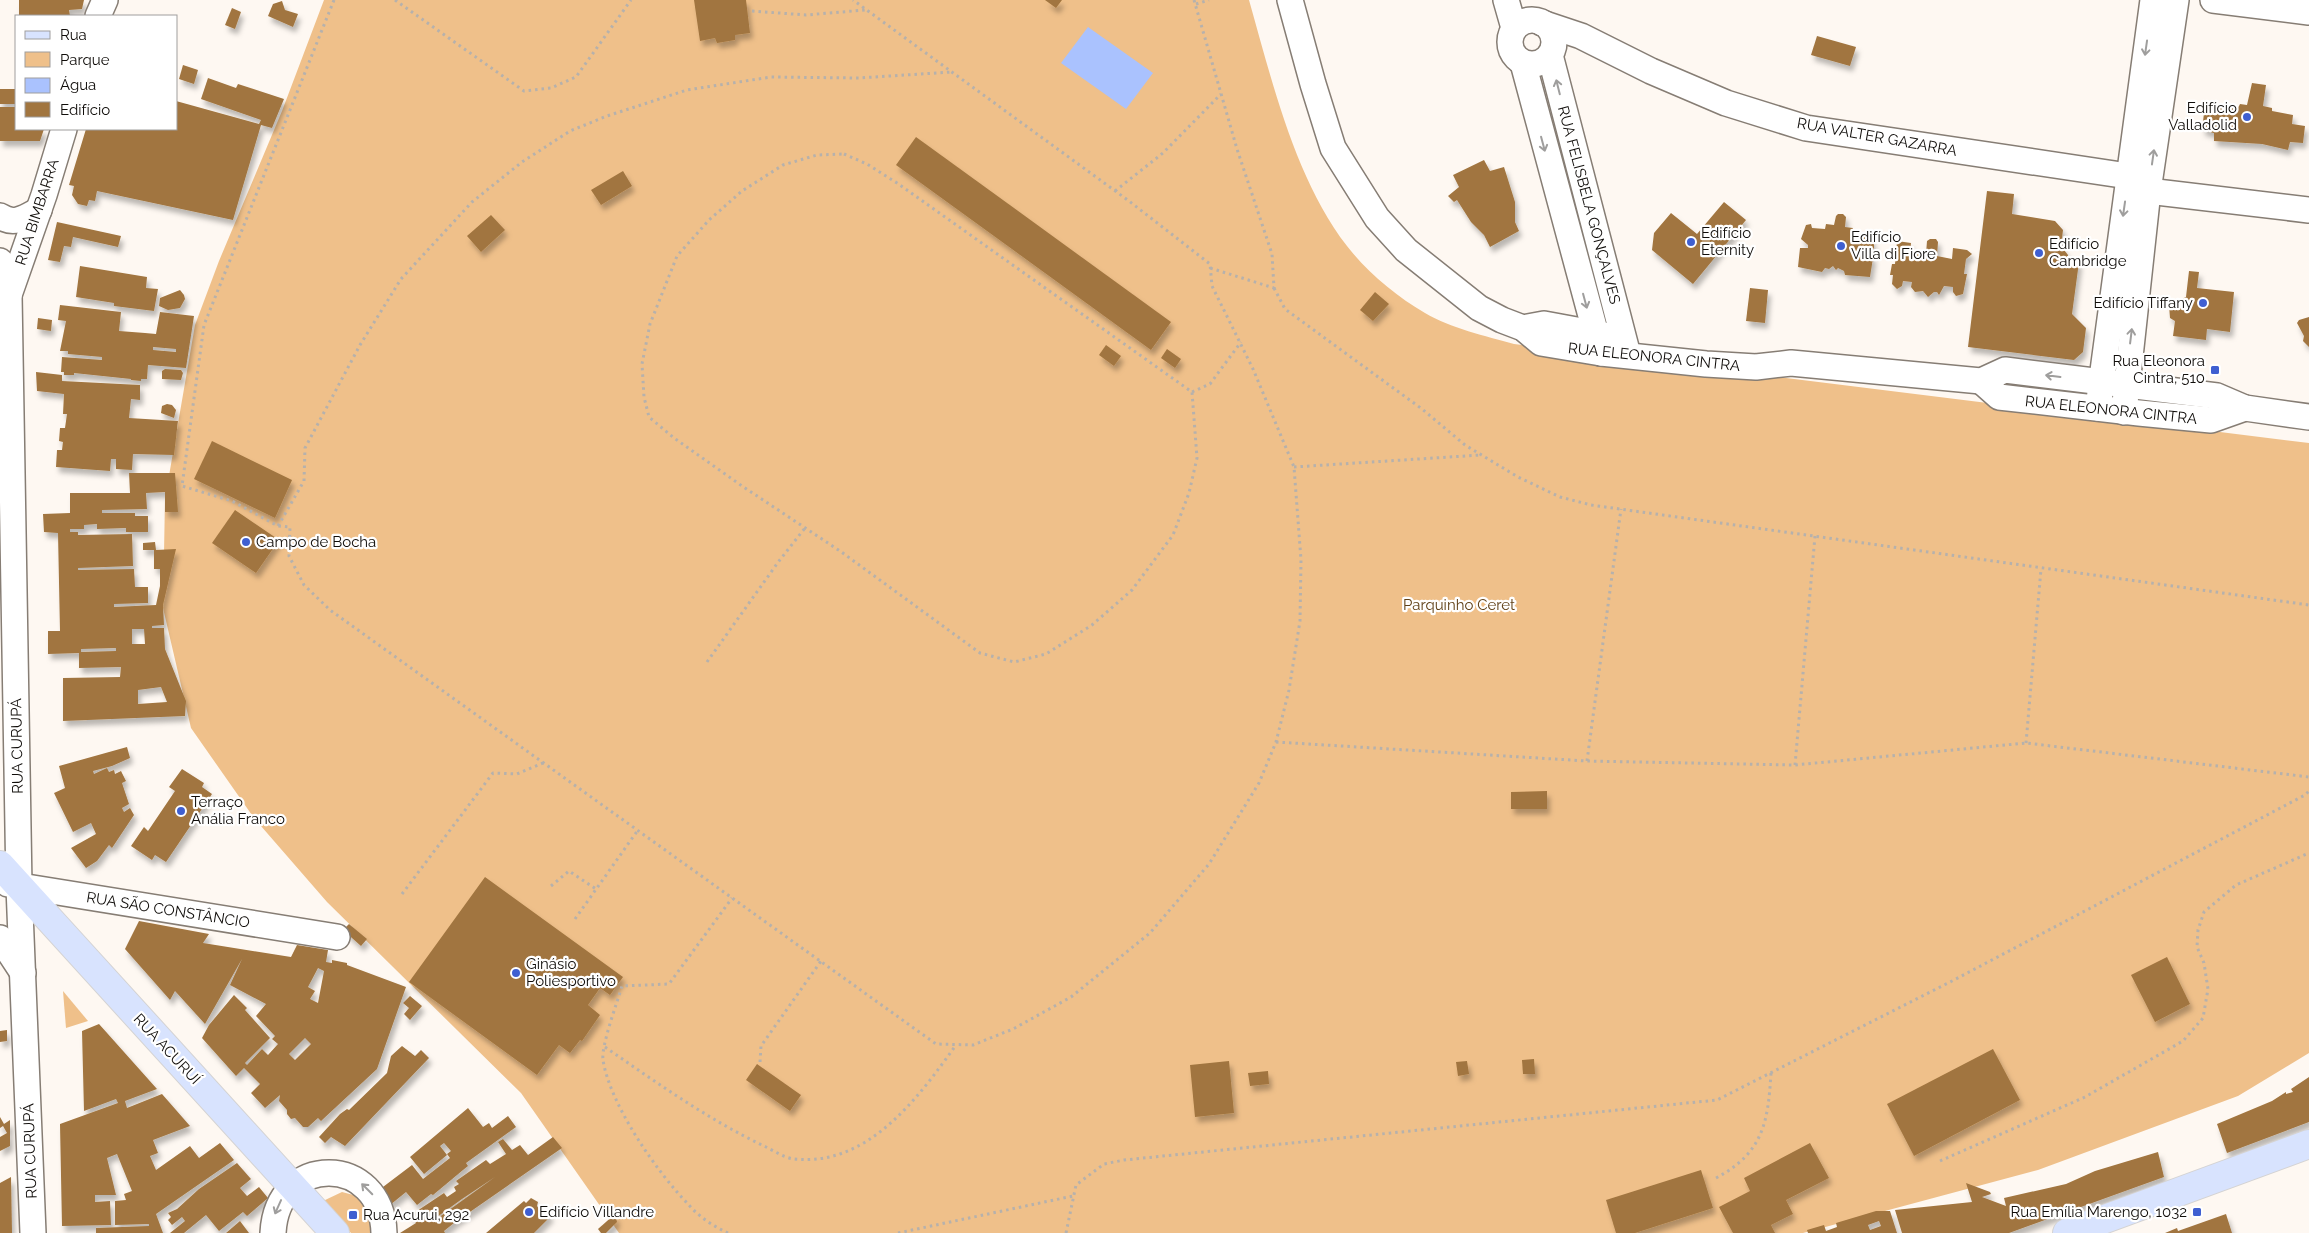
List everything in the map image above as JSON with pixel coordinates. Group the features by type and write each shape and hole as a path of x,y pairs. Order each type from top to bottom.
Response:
{"main road":[{"name":"RUA ACURUÍ","path":"0,865 10,885 293,1185 335,1233"},
{"path":"2067,1233 2309,1144"}],"street":[{"path":"98,15 104,0"},
{"name":"RUA ELEONORA CINTRA","path":"1290,0 1312,84 1333,148 1377,218 1406,250 1480,308 1502,320 1523,328 1544,324 1597,343 1756,367 1791,363 1981,382 2005,370 2217,396 2245,408 2309,416"},
{"path":"1506,0 1514,28"},
{"path":"2098,408 2153,0"},
{"path":"2124,412 2148,191 2176,0"},
{"path":"2214,0 2309,12"},
{"path":"1551,52 1554,42 1551,30 1539,15 1531,20 1522,22 1514,28 1509,41 1512,54 1523,63 1538,63 1551,52 1581,36"},
{"name":"RUA VALTER GAZARRA","path":"1539,15 1651,71 1726,102 1806,128 2128,176"},
{"name":"RUA FELISBELA GONÇALVES","path":"1551,52 1626,346"},
{"name":"RUA FELISBELA GONÇALVES","path":"1523,63 1597,343"},
{"name":"RUA BIMBARRA","path":"9,295 39,210 64,130"},
{"path":"2148,191 2309,210"},
{"path":"0,216 5,220 21,221 39,210"},
{"name":"RUA CURUPÁ","path":"0,261 9,295 10,885 23,973 33,1233"},
{"name":"RUA ELEONORA CINTRA","path":"1981,382 1999,397 2124,412 2211,420 2245,408"},
{"name":"RUA SÃO CONSTÂNCIO","path":"10,885 337,936"},
{"path":"0,938 23,973"},
{"path":"273,1233 274,1215 282,1199 293,1185 310,1176 328,1173 347,1176 364,1185 376,1199 383,1217 384,1233"}],"path":[{"path":"334,0 204,325 182,486 232,501 278,526 290,527 289,556 304,585 330,610 936,1044 973,1045 1013,1029 1071,997 1150,933 1209,864 1259,783 1276,742 1289,690 1300,621 1301,560 1294,467 1240,342 1212,286 1210,264 1115,191 853,0"},
{"path":"395,0 524,92 551,88 576,77 631,0"},
{"path":"1194,0 1237,150 1272,254 1274,288 1285,309 1422,409 1465,445 1518,477 1560,497 1621,509 2309,605"},
{"path":"1196,4 1208,0"},
{"path":"752,11 806,15 866,10"},
{"path":"278,526 304,481 305,448 360,345 396,285 472,202 522,162 570,132 607,116 687,90 771,77 859,78 952,72"},
{"path":"1115,191 1163,153 1221,93"},
{"path":"844,154 867,164 1192,392 1197,458 1189,493 1173,535 1132,590 1092,626 1046,654 1014,662 980,653 840,551 674,438 649,416 644,397 642,364 650,324 677,256 709,220 742,191 783,165 817,155 844,154"},
{"path":"1210,268 1274,288"},
{"path":"1192,392 1210,384 1240,342"},
{"path":"1294,467 1482,455"},
{"path":"1587,761 1621,509"},
{"path":"707,662 779,561 805,528"},
{"path":"1795,765 1816,536"},
{"path":"2026,743 2041,569"},
{"path":"1276,742 1587,761 1795,765 2026,743 2309,777"},
{"path":"402,894 493,773 517,774 544,763"},
{"path":"1066,1233 1076,1185 1104,1164 1124,1160 1717,1100 1952,981 2296,800 2309,791"},
{"path":"575,919 638,830"},
{"path":"1940,1161 2085,1098 2183,1041 2202,1018 2208,989 2204,963 2197,947 2198,930 2204,912 2236,886 2309,853"},
{"path":"551,886 569,871 596,889"},
{"path":"728,1233 711,1225 688,1205 641,1145 614,1094 603,1059 604,1047 622,986 670,984 732,898"},
{"path":"760,1062 761,1046 821,961"},
{"path":"604,1047 701,1112 753,1141 792,1159 830,1158 862,1144 899,1116 928,1085 957,1044"},
{"path":"1716,1178 1734,1168 1751,1152 1763,1129 1769,1100 1771,1073"},
{"path":"898,1233 1073,1196"}],"green space":[{"name":"Parquinho Ceret","path":"324,0 1249,0 1287,128 1313,191 1329,220 1355,256 1383,283 1414,306 1446,323 1514,344 2309,443 2309,1053 2238,1096 2038,1170 1803,1233 619,1233 521,1093 327,902 254,818 191,728 163,608 165,499 195,325 219,261 282,111"},
{"path":"63,991 88,1021 66,1028"},
{"path":"342,1192 361,1197 374,1228 371,1233 351,1233 323,1201"}],"water":[{"path":"1088,27 1153,73 1126,109 1061,63"}],"building":[{"path":"19,0 84,0 82,9 69,10 70,15 19,15"},
{"path":"694,0 746,0 750,33 735,35 735,40 717,43 715,38 700,41"},
{"path":"1045,0 1062,0 1056,8"},
{"path":"282,1 285,10 298,14 293,27 268,16 273,4"},
{"path":"232,8 241,12 235,29 225,25"},
{"path":"1817,36 1856,47 1850,66 1811,55"},
{"path":"183,65 198,70 194,84 179,79"},
{"path":"208,78 236,88 238,84 284,99 272,128 261,125 233,220 97,191 95,201 89,200 87,206 78,204 72,195 74,186 69,185 86,130 178,130 178,102 259,124 261,120 201,99"},
{"name":"Edifício Valladolid","path":"2252,83 2266,85 2263,106 2272,108 2272,111 2293,115 2292,124 2305,126 2303,143 2290,142 2288,150 2262,144 2214,141 2214,133 2202,130 2204,113 2216,115 2219,106 2238,108 2240,104 2247,105"},
{"path":"0,89 15,89 15,104 0,104"},
{"path":"0,107 15,107 15,130 44,130 40,141 0,141"},
{"path":"916,137 1171,322 1151,350 896,165"},
{"path":"1484,160 1490,171 1504,167 1515,202 1515,222 1519,231 1490,247 1484,235 1471,222 1457,200 1454,202 1448,196 1459,187 1453,175"},
{"path":"623,171 632,186 601,205 591,190"},
{"path":"1987,191 2014,194 2012,214 2055,221 2063,230 2061,246 2068,255 2068,258 2079,262 2072,314 2086,328 2083,352 2074,360 1968,347"},
{"name":"Edifício Eternity","path":"1724,202 1746,220 1693,284 1652,250 1654,233 1671,213 1697,234"},
{"name":"Edifício Villa di Fiore","path":"1838,214 1843,214 1846,217 1845,227 1853,228 1853,233 1864,234 1867,231 1872,233 1871,240 1874,248 1869,252 1866,251 1865,254 1872,255 1873,258 1870,277 1845,275 1844,271 1838,268 1836,270 1833,266 1829,269 1825,268 1822,272 1798,267 1800,248 1808,248 1808,245 1801,239 1806,225 1811,224 1812,228 1825,229 1826,224 1834,225"},
{"path":"491,215 505,230 481,252 467,236"},
{"path":"57,222 121,236 118,247 73,237 71,247 64,246 60,262 48,260"},
{"path":"1936,239 1938,242 1937,256 1952,259 1953,248 1967,250 1972,254 1966,259 1964,274 1967,274 1963,294 1956,296 1953,292 1953,287 1944,286 1939,295 1937,292 1934,292 1928,297 1923,291 1915,292 1911,287 1912,282 1903,281 1902,286 1897,289 1892,284 1893,275 1890,275 1892,264 1895,264 1897,241 1911,243 1910,253 1926,254 1927,241"},
{"path":"80,266 147,277 146,288 158,289 154,311 114,306 114,303 76,297"},
{"name":"Edifício Tiffany","path":"2189,271 2199,272 2197,288 2234,292 2230,332 2207,329 2206,340 2173,336 2175,321 2170,318 2169,305 2186,297"},
{"path":"1750,288 1768,290 1765,323 1746,321"},
{"path":"180,290 185,299 180,308 168,310 159,306 160,298"},
{"path":"1375,292 1389,304 1373,321 1360,310"},
{"path":"60,305 121,312 119,331 156,334 160,312 194,316 186,368 148,365 147,379 141,379 141,381 74,373 74,375 64,375 64,372 61,372 62,357 102,360 102,357 68,354 68,351 60,351 66,321 58,320","holes":["153,347 176,349 176,352 153,350"]},
{"path":"2309,317 2309,347 2303,341 2304,336 2297,323 2299,320"},
{"path":"38,318 52,320 51,331 37,329"},
{"path":"1106,345 1121,356 1114,366 1099,355"},
{"path":"1167,349 1181,359 1175,368 1161,358"},
{"path":"165,369 181,370 183,373 181,380 162,379 162,371"},
{"path":"36,372 62,375 62,381 140,385 140,400 131,399 129,418 178,421 174,455 133,454 132,470 116,469 116,459 111,459 110,471 56,467 57,450 62,450 63,442 59,441 60,428 65,428 67,414 63,414 64,394 37,391"},
{"path":"172,405 176,410 174,418 161,413 162,406"},
{"path":"212,441 292,480 275,518 194,479"},
{"path":"129,473 175,473 178,512 165,512 165,492 146,493 147,509 102,510 102,513 135,513 135,516 148,516 148,532 126,532 126,528 97,529 97,524 84,525 84,529 70,529 70,532 78,532 78,535 132,534 133,566 78,568 78,570 134,569 135,587 148,587 148,603 114,604 114,607 156,605 160,586 160,569 154,569 154,550 143,550 143,543 155,542 156,550 176,549 163,605 164,625 152,626 152,628 164,628 165,649 186,701 185,716 63,721 63,678 120,677 121,667 79,668 79,653 48,654 48,631 60,631 58,533 44,532 43,514 70,513 70,493 130,493","holes":["132,629 144,629 145,644 132,644","116,648 116,651 81,652 81,649","161,687 167,702 138,704 138,690"]},
{"name":"Campo de Bocha","path":"235,510 279,540 256,573 212,543"},
{"path":"127,747 130,758 112,766 93,771 94,774 107,768 109,772 114,770 115,774 121,771 126,781 122,783 129,804 122,808 124,812 130,808 134,815 112,848 109,845 97,861 86,868 71,848 96,834 91,823 73,832 54,793 65,788 59,766"},
{"name":"Terraço Anália Franco","path":"182,769 204,783 202,787 212,794 166,862 155,855 152,860 131,846 144,827 148,831 175,791 169,787"},
{"path":"1547,791 1547,809 1511,809 1511,792"},
{"name":"Ginásio Poliesportivo","path":"485,877 623,977 610,995 600,988 588,1005 600,1015 582,1041 580,1040 570,1053 559,1045 537,1075 409,982"},
{"path":"139,921 209,934 203,943 291,957 297,945 328,950 326,962 332,963 332,960 347,963 347,965 406,987 377,1069 321,1121 318,1118 308,1127 303,1127 295,1118 291,1119 287,1114 287,1110 279,1101 280,1095 265,1108 251,1093 260,1084 244,1068 236,1076 202,1038 209,1025 234,995 247,1008 245,1010 270,1038 245,1063 247,1065 262,1049 268,1055 278,1044 272,1039 275,1036 256,1016 266,1004 230,985 242,959 205,1024 175,991 170,1000 125,949","holes":["318,968 324,971 318,1003 310,999 315,991 308,987","305,1038 311,1044 295,1060 289,1054"]},
{"path":"349,924 367,939 361,946 343,930"},
{"path":"2167,957 2190,1004 2155,1022 2131,975"},
{"path":"410,996 422,1006 410,1020 404,1014 409,1008 403,1003"},
{"path":"99,1024 157,1089 125,1101 127,1108 162,1094 190,1126 153,1140 158,1153 150,1156 156,1170 190,1146 199,1158 220,1143 234,1160 156,1214 163,1233 96,1233 96,1228 149,1226 149,1224 115,1225 115,1201 126,1200 124,1194 132,1191 117,1154 107,1158 116,1195 95,1195 95,1202 110,1201 111,1225 62,1226 60,1124 118,1103 116,1099 84,1111 82,1031"},
{"path":"7,1030 7,1041 0,1042 0,1031"},
{"path":"402,1046 415,1056 421,1050 429,1058 345,1146 331,1137 325,1143 319,1137 340,1114 347,1109 349,1110 387,1073 391,1056"},
{"path":"1993,1049 2020,1100 1914,1156 1887,1104"},
{"path":"1534,1059 1535,1074 1523,1074 1522,1060"},
{"path":"1229,1061 1234,1113 1195,1117 1190,1065"},
{"path":"1467,1061 1469,1074 1458,1076 1456,1062"},
{"path":"757,1064 801,1095 790,1111 746,1080"},
{"path":"1268,1071 1269,1084 1250,1086 1248,1073"},
{"path":"2309,1077 2309,1122 2227,1153 2217,1124 2272,1101 2286,1092 2286,1094 2293,1092 2291,1089"},
{"path":"468,1108 483,1127 489,1123 492,1128 508,1116 516,1127 466,1163 468,1166 433,1195 431,1194 417,1205 406,1192 390,1205 379,1190 412,1165 423,1179 450,1158 447,1154 451,1151 444,1143 440,1146 447,1155 424,1174 410,1157"},
{"path":"0,1117 4,1124 10,1120 10,1146 0,1151 0,1137 7,1133 3,1126 0,1128"},
{"path":"553,1137 562,1148 454,1223 444,1231 445,1233 400,1233 416,1223 411,1215 444,1193 447,1197 456,1191 454,1187 459,1184 456,1181 486,1160 490,1164 506,1154 498,1142 503,1139 512,1150 520,1145 528,1155","holes":["495,1177 438,1218 437,1217"]},
{"path":"1810,1143 1829,1178 1786,1200 1793,1214 1771,1225 1775,1233 1733,1233 1719,1207 1750,1191 1744,1178"},
{"path":"2158,1152 2164,1177 2009,1233 1902,1233 1895,1210 1972,1202 1966,1183 1991,1194 1982,1197 2006,1206 2004,1198 2066,1184 2095,1171"},
{"path":"237,1163 251,1179 240,1188 247,1196 259,1187 268,1198 247,1216 243,1212 219,1231 206,1215 184,1233 170,1233 185,1221 182,1217 172,1225 168,1220 171,1217 168,1213 177,1209 199,1189"},
{"path":"1701,1170 1713,1208 1635,1233 1616,1233 1606,1200"},
{"path":"11,1177 12,1233 0,1233 0,1183"},
{"name":"Edifício Villandre","path":"531,1198 538,1202 537,1206 539,1209 544,1208 551,1216 534,1233 486,1233 524,1201 526,1203"},
{"path":"1876,1211 1890,1211 1897,1233 1808,1233 1807,1230 1824,1225 1826,1231 1837,1227 1836,1223","holes":["1879,1221 1881,1226 1870,1230 1868,1225"]},
{"path":"615,1214 617,1222 606,1233 601,1233 598,1229"},
{"path":"2226,1214 2232,1233 2165,1233 2177,1228 2178,1231"},
{"path":"240,1221 249,1233 226,1233"}],"place":[{"name":"Edifício Valladolid","path":"2247,117"},
{"name":"Edifício Eternity","path":"1691,242"},
{"name":"Edifício Villa di Fiore","path":"1841,246"},
{"name":"Edifício Cambridge","path":"2039,253"},
{"name":"Edifício Tiffany","path":"2203,303"},
{"name":"Rua Eleonora Cintra, 510","path":"2215,370"},
{"name":"Campo de Bocha","path":"246,542"},
{"name":"Terraço Anália Franco","path":"181,811"},
{"name":"Ginásio Poliesportivo","path":"516,973"},
{"name":"Edifício Villandre","path":"529,1212"},
{"name":"Rua Emília Marengo, 1032","path":"2197,1212"},
{"name":"Rua Acurui, 292","path":"353,1215"}]}
